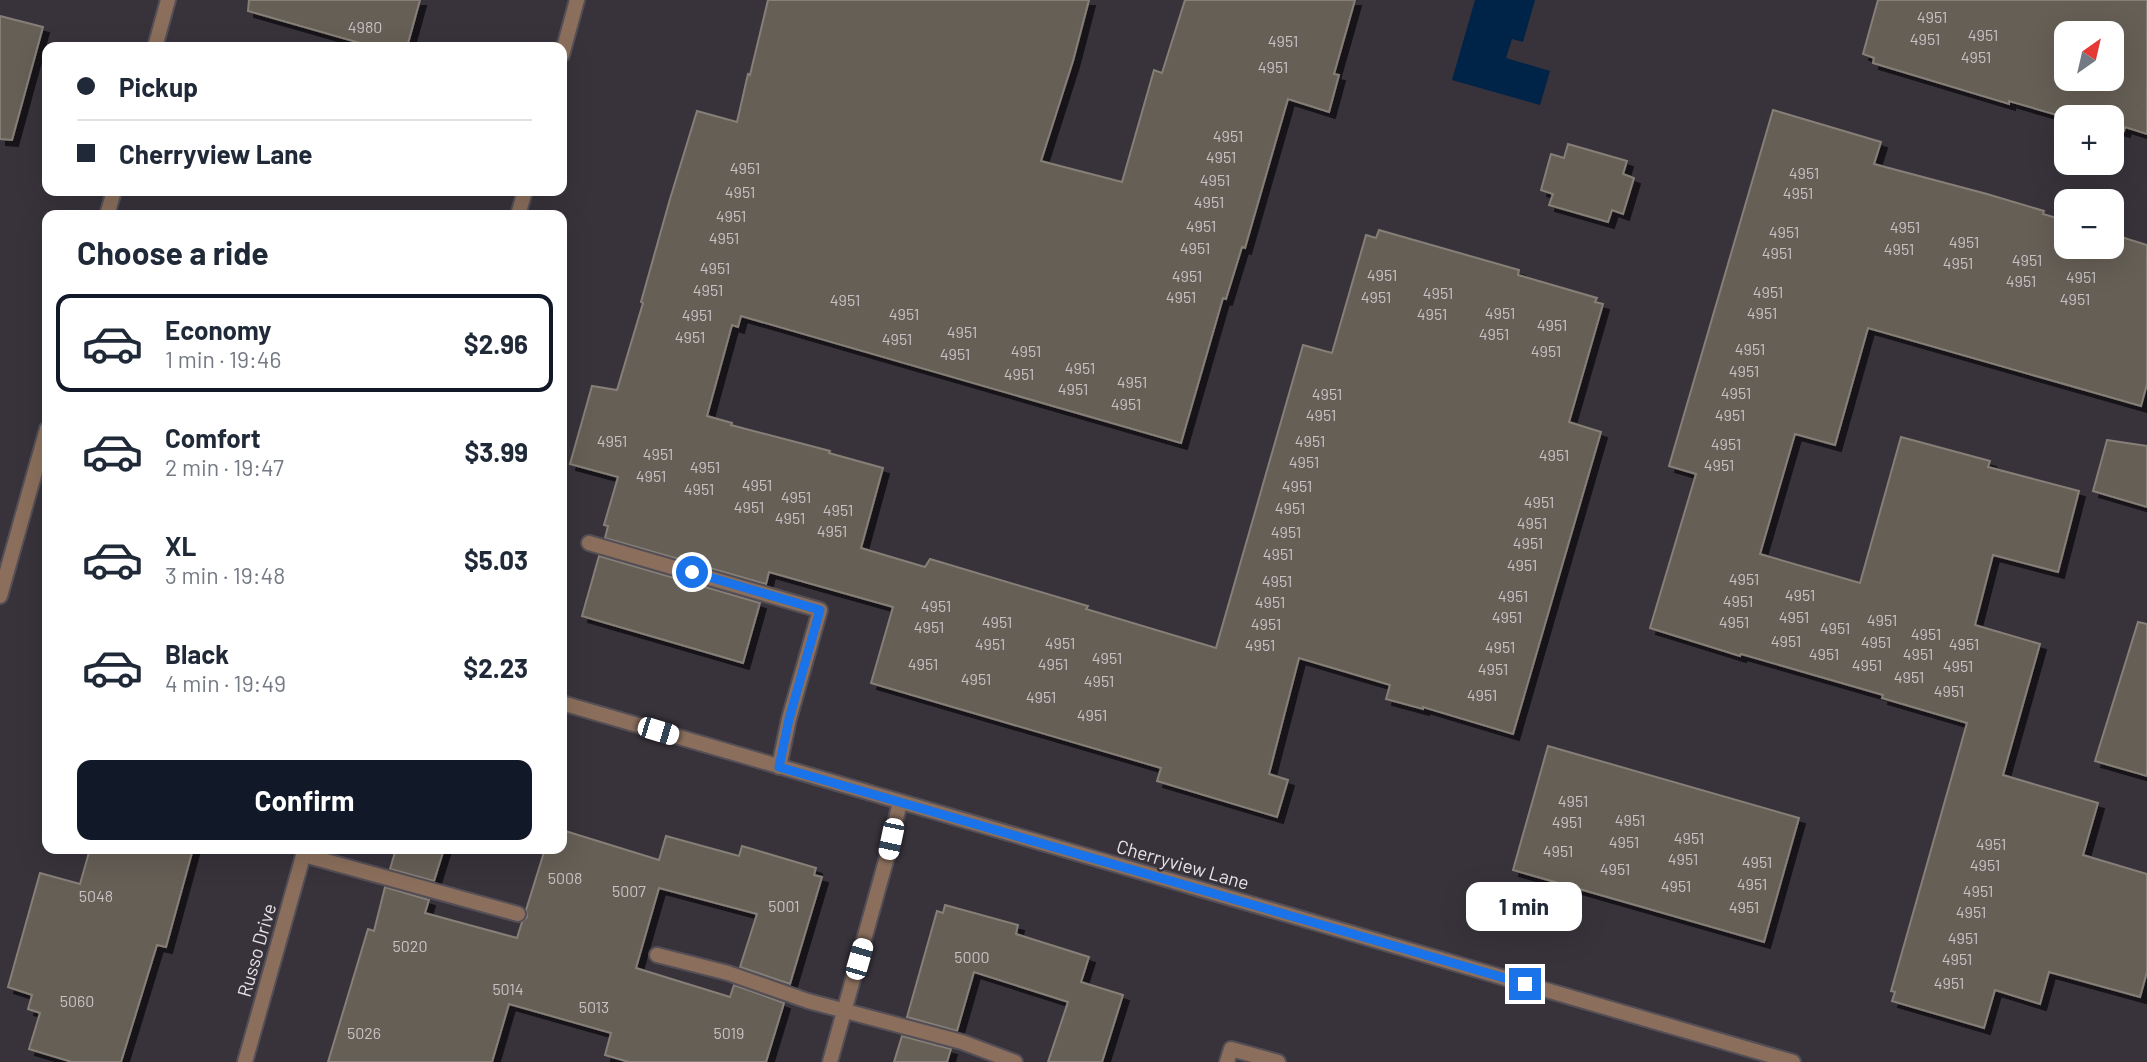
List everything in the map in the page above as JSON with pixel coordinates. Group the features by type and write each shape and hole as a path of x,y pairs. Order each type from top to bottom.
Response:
{"street":[{"path":"156,42 168,0"},
{"path":"566,42 577,0"},
{"path":"0,596 42,447"},
{"path":"589,543 820,610 789,719 779,767"},
{"name":"Cherryview Lane","path":"567,704 1793,1062"},
{"path":"830,1062 900,802"},
{"name":"Russo Drive","path":"245,1062 303,854"},
{"path":"311,854 517,914"},
{"path":"657,955 728,973 808,1001 962,1042 1015,1062"},
{"path":"1227,1062 1231,1049 1278,1062"}],"water":[{"path":"1475,0 1535,0 1523,42 1512,39 1506,58 1550,71 1540,105 1452,80"}],"building":[{"path":"249,0 420,0 408,42 356,42 248,11"},
{"path":"768,0 1089,0 1041,161 1122,182 1154,70 1162,73 1185,0 1355,0 1334,74 1339,75 1329,112 1288,99 1245,248 1242,247 1226,299 1223,298 1181,443 741,316 738,327 732,325 707,416 883,468 861,548 925,567 930,559 1216,648 1303,345 1332,353 1366,235 1376,238 1379,230 1519,270 1518,275 1597,298 1595,302 1603,304 1569,422 1601,432 1513,734 1423,707 1386,699 1390,685 1299,658 1269,774 1288,780 1277,817 1157,781 1161,768 871,683 893,607 769,572 766,584 605,538 608,526 604,525 618,477 570,464 592,386 617,390 697,111 737,122"},
{"path":"1878,0 2147,0 2147,134 2125,127 2124,131 2124,105 2054,105 2054,114 2009,101 2009,104 1873,63 1874,58 1863,54"},
{"path":"0,16 43,27 12,140 0,139"},
{"path":"1773,110 1881,142 1874,164 2044,211 2043,214 2054,217 2054,259 2124,259 2124,238 2147,245 2147,384 2141,406 1868,328 1835,445 1795,434 1760,554 1860,583 1901,437 1990,461 1988,467 2079,491 2058,572 1993,555 1975,625 2040,644 2003,775 2098,803 2083,855 2147,874 2147,972 2140,997 2049,972 2040,1004 1995,990 1984,1028 1892,1001 1895,992 1891,991 1967,723 1882,698 1883,695 1650,628 1696,474 1669,466"},
{"path":"1568,144 1627,161 1623,174 1634,178 1623,214 1612,210 1608,222 1549,205 1553,194 1541,190 1551,154 1564,158"},
{"path":"2107,440 2147,446 2147,507 2093,491"},
{"path":"599,556 760,603 743,663 582,616"},
{"path":"2138,622 2147,624 2147,776 2095,761"},
{"path":"1548,746 1799,818 1764,942 1513,870"},
{"path":"567,832 659,860 666,836 739,856 742,846 816,868 814,875 822,877 790,984 740,967 757,914 659,888 636,968 730,997 734,985 784,1003 766,1062 629,1062 605,1055 611,1033 509,1004 492,1062 328,1062 368,929 374,931 385,887 429,900 425,913 517,938 522,922 527,917 526,910 543,854 567,854"},
{"path":"89,854 192,854 166,947 157,945 121,1062 72,1062 29,1049 40,1013 28,1009 32,995 8,987 40,873 80,884"},
{"path":"394,854 442,854 434,881 390,869"},
{"path":"945,905 1018,925 1016,934 1089,957 1081,982 1123,995 1102,1062 1048,1062 1068,1002 974,972 957,1031 907,1017 937,911 943,913"},
{"path":"902,1036 951,1049 947,1062 894,1062"}],"route":[{"path":"692,572 820,610 789,719 779,767 1525,984"}]}
